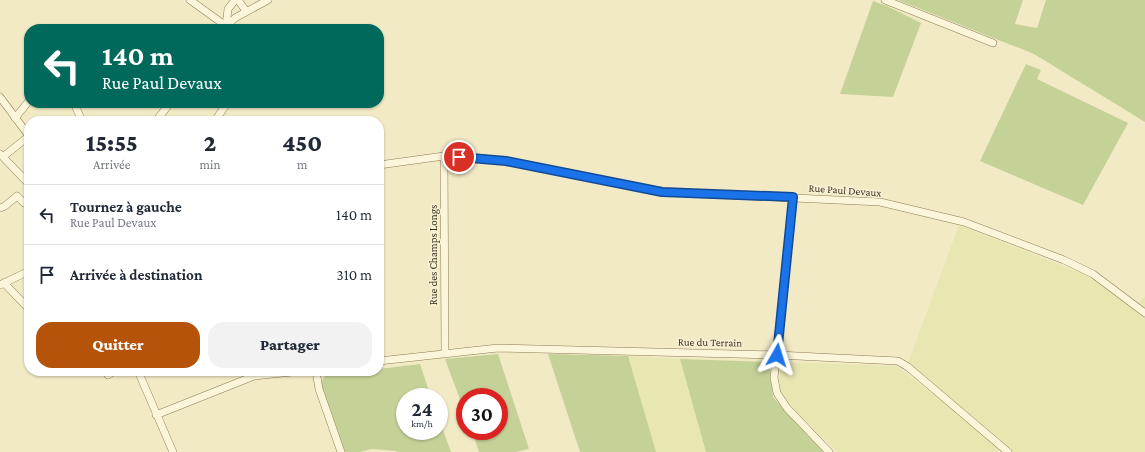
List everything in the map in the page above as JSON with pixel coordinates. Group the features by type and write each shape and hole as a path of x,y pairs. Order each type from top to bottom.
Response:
{"street":[{"path":"190,0 221,24"},
{"path":"226,24 228,9 235,0"},
{"path":"238,0 246,11"},
{"path":"228,24 246,11 268,0"},
{"path":"885,0 993,43"},
{"path":"0,98 24,130"},
{"path":"15,118 24,108"},
{"path":"160,116 166,108"},
{"path":"24,139 1,155 24,179"},
{"name":"Rue Paul Devaux","path":"384,164 444,156 506,161 662,192 880,202 978,226 1064,260 1093,274 1145,313"},
{"name":"Rue des Champs Longs","path":"444,156 445,353"},
{"path":"0,208 5,206 17,196 24,204"},
{"path":"793,197 774,378 777,393 787,408 829,452"},
{"path":"24,273 2,284 24,304"},
{"name":"Rue du Terrain","path":"384,360 498,348 777,355 898,361 908,367 1008,452"},
{"path":"140,376 173,452"},
{"path":"156,415 254,376"},
{"path":"317,376 319,389 341,452"}],"shaded area":[{"path":"959,225 1081,273 1109,288 1133,309 1145,296 1145,452 1008,452 1002,447 996,452 838,452 792,407 782,393 779,380 782,362 896,366 997,443 908,363"},
{"path":"628,356 680,359 706,452 656,452"}],"green space":[{"path":"898,0 1023,0 1015,24 1037,28 1046,0 1145,0 1145,122 1034,54"},
{"path":"873,1 887,6 921,23 893,97 840,94"},
{"path":"1026,64 1041,70 1037,79 1128,123 1083,205 980,161"},
{"path":"498,354 529,449 515,452 479,452 475,440 508,440 508,388 456,389 445,359"},
{"path":"548,354 628,356 656,452 580,452"},
{"path":"680,359 769,362 773,397 823,452 706,452"},
{"path":"420,364 428,388 396,388 396,440 447,440 451,452 397,452 372,449 360,452 344,452 320,384 325,376 384,376 384,368"}],"route":[{"path":"459,157 506,161 662,192 793,197 777,355"}]}
